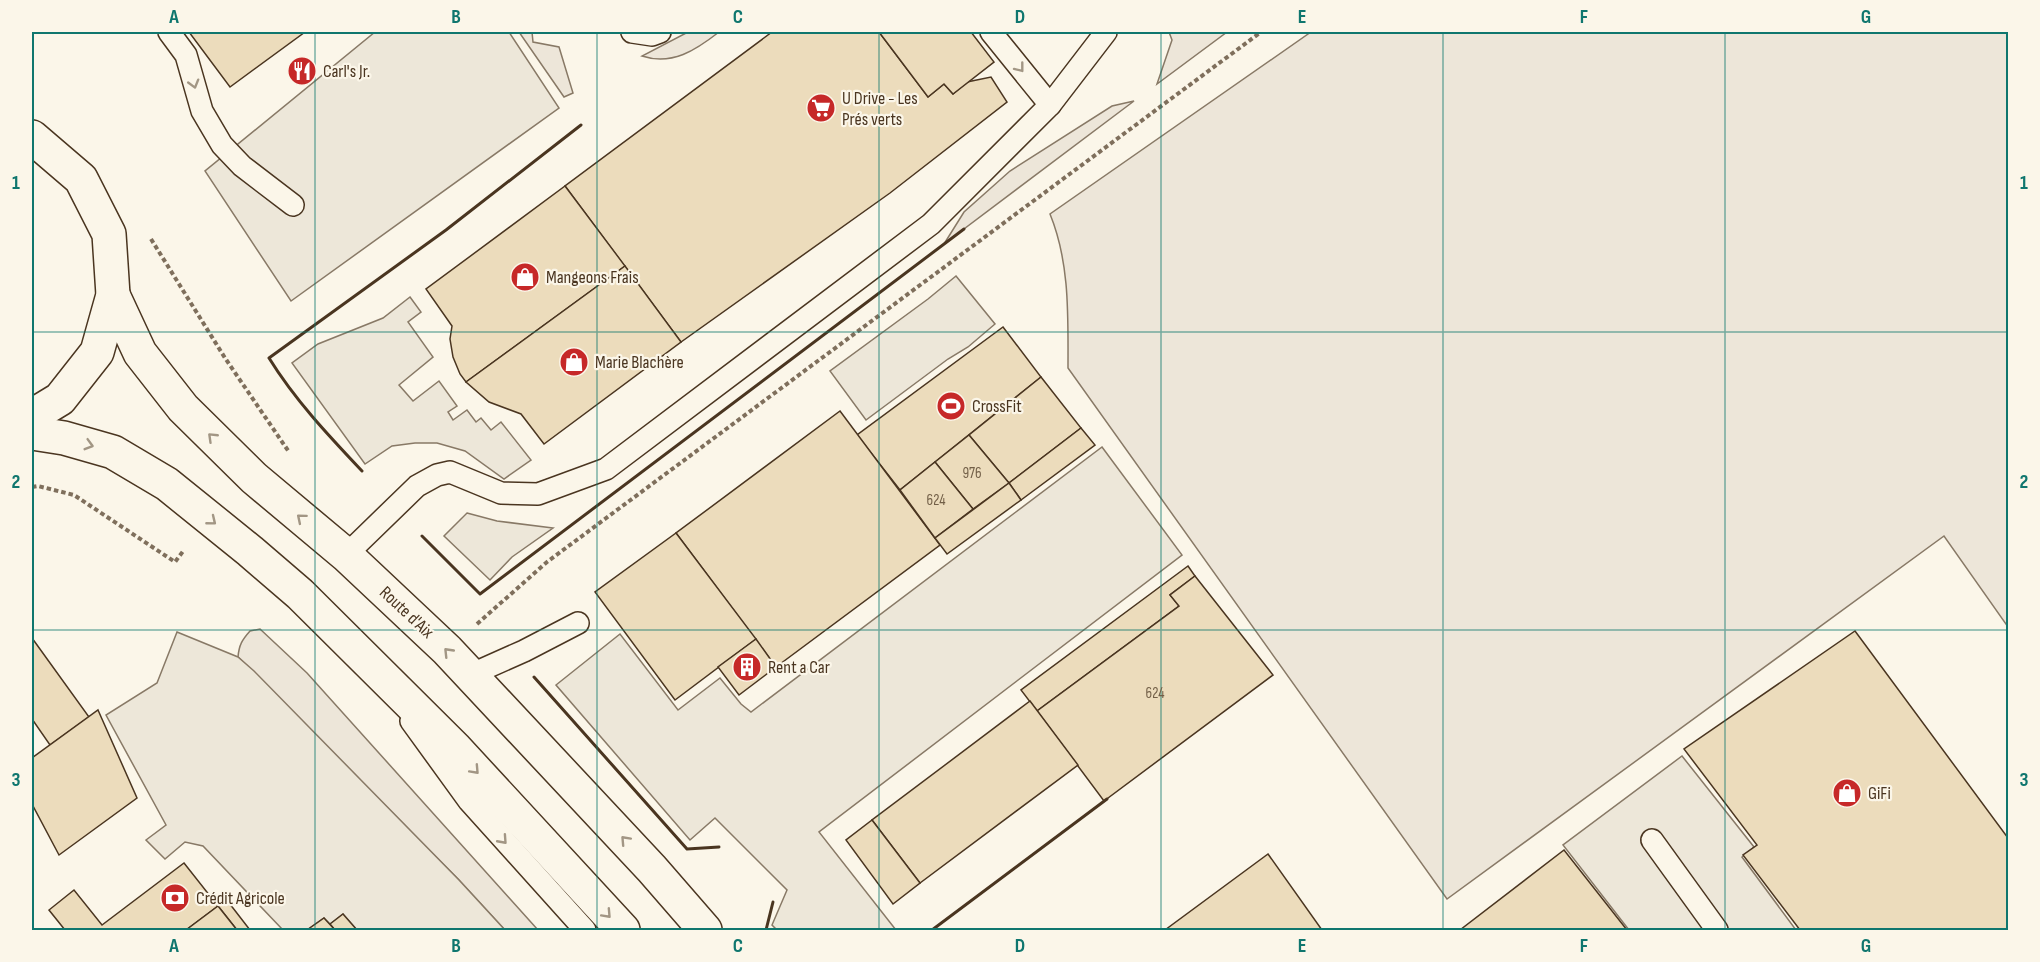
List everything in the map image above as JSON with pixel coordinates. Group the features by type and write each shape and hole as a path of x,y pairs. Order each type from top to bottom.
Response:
{"main road":[{"path":"32,137 81,179 109,234 114,295 97,352 60,399 32,416"},
{"name":"Route d'Aix","path":"114,295 140,353 183,408 254,477 346,555 447,650 652,869 705,930"},
{"path":"32,433 64,438 113,452 167,484 300,594 455,748 622,930"}],"lane":[{"path":"169,32 186,55 202,111 222,145 242,166 293,205"},
{"path":"632,32 652,35 660,32"},
{"path":"991,32 1050,105"},
{"path":"346,555 417,486 437,475 450,472 501,493 538,495 606,470 931,224 1050,105 1106,32 1104,32"},
{"path":"470,675 524,651 578,623"},
{"path":"366,660 469,801 585,930"},
{"path":"1652,840 1717,930"}],"path":[{"path":"447,650 546,561 1261,32"},
{"path":"147,232 225,358 283,440 294,461"}],"shaded area":[{"path":"375,32 509,32 559,108 291,301 205,171"},
{"path":"519,32 532,32 533,42 559,47 573,93 564,97"},
{"path":"688,32 719,32 701,45 673,58 653,59 642,56"},
{"path":"1169,32 1227,32 1157,84 1172,40"},
{"path":"1311,32 2008,32 2008,627 1944,536 1447,899 1068,368 1068,309 1064,271 1057,233 1050,214"},
{"path":"1134,101 944,244 964,212 1010,171 1112,106"},
{"path":"956,276 995,324 968,347 948,359 866,420 830,371"},
{"path":"410,297 421,312 408,322 433,357 399,385 413,401 439,381 457,406 448,412 453,420 467,410 476,422 481,418 491,430 501,422 531,460 504,479 465,451 437,443 392,446 365,464 292,363 318,344 383,318"},
{"path":"1102,447 1182,555 819,832 896,930 777,930 772,925 787,890 715,818 690,840 556,685 620,634 678,710 720,678 741,704 751,712"},
{"path":"467,513 497,521 553,528 512,557 490,580 444,536"},
{"path":"260,629 307,673 538,930 505,930 459,880 238,657 245,637 250,631"},
{"path":"177,632 238,657 254,671 505,930 357,930 343,914 330,924 324,918 307,930 283,930 203,846 185,842 165,859 146,840 166,825 106,715 157,683"},
{"path":"1682,756 1754,847 1742,857 1796,930 1629,930 1563,845"}],"building":[{"path":"189,32 305,32 230,87"},
{"path":"772,32 879,32 928,97 944,84 953,94 967,82 991,77 1007,102 890,193 681,342 565,186"},
{"path":"879,32 971,32 994,62 953,94 944,84 928,97"},
{"name":"Mangeons Frais","path":"565,186 625,266 466,382 453,357 450,339 452,326 426,289"},
{"name":"Marie Blachère","path":"625,266 681,342 544,444 521,414 489,402 466,382"},
{"name":"CrossFit","path":"1003,327 1041,377 900,490 857,435"},
{"path":"1041,377 1081,428 1009,483 969,435"},
{"path":"840,411 940,545 776,667 676,533"},
{"path":"1081,428 1095,445 1021,500 1009,483"},
{"path":"969,435 1009,483 973,509 935,462"},
{"path":"935,462 973,509 935,538 900,490"},
{"path":"1009,483 1021,500 947,554 935,538"},
{"path":"676,533 756,639 675,700 595,592"},
{"path":"1188,566 1195,576 1170,595 1179,606 1037,711 1021,690"},
{"path":"1195,576 1273,675 1104,801 1037,711 1179,606 1170,595"},
{"name":"GiFi","path":"1855,631 2008,838 2008,930 1800,930 1743,855 1757,845 1684,749"},
{"path":"32,638 89,717 50,745 32,719"},
{"name":"Rent a Car","path":"756,639 776,667 739,695 718,667"},
{"path":"1030,701 1078,765 920,883 872,820"},
{"path":"98,710 137,798 59,855 32,804 32,758"},
{"path":"872,820 920,883 893,904 846,840"},
{"path":"1564,850 1627,930 1460,930"},
{"path":"1268,854 1322,930 1165,930"},
{"name":"Crédit Agricole","path":"184,863 218,906 186,930 65,930 49,910 74,890 102,925"},
{"path":"226,899 250,930 237,930 218,906"},
{"path":"218,906 237,930 186,930"},
{"path":"343,914 357,930 335,930 330,924"},
{"path":"324,918 335,930 307,930"}],"wall":[{"path":"362,471 301,403 269,358 446,230 581,125"},
{"path":"422,536 480,594 964,229"},
{"path":"534,677 687,849 719,847"},
{"path":"932,930 1107,799"},
{"path":"766,930 773,902"}],"place":[{"name":"Carl's Jr.","path":"302,71"},
{"name":"U Drive - Les Prés verts","path":"821,108"},
{"name":"Mangeons Frais","path":"525,277"},
{"name":"Marie Blachère","path":"574,362"},
{"name":"CrossFit","path":"951,406"},
{"name":"Rent a Car","path":"747,667"},
{"name":"GiFi","path":"1847,793"},
{"name":"Crédit Agricole","path":"175,898"}]}
